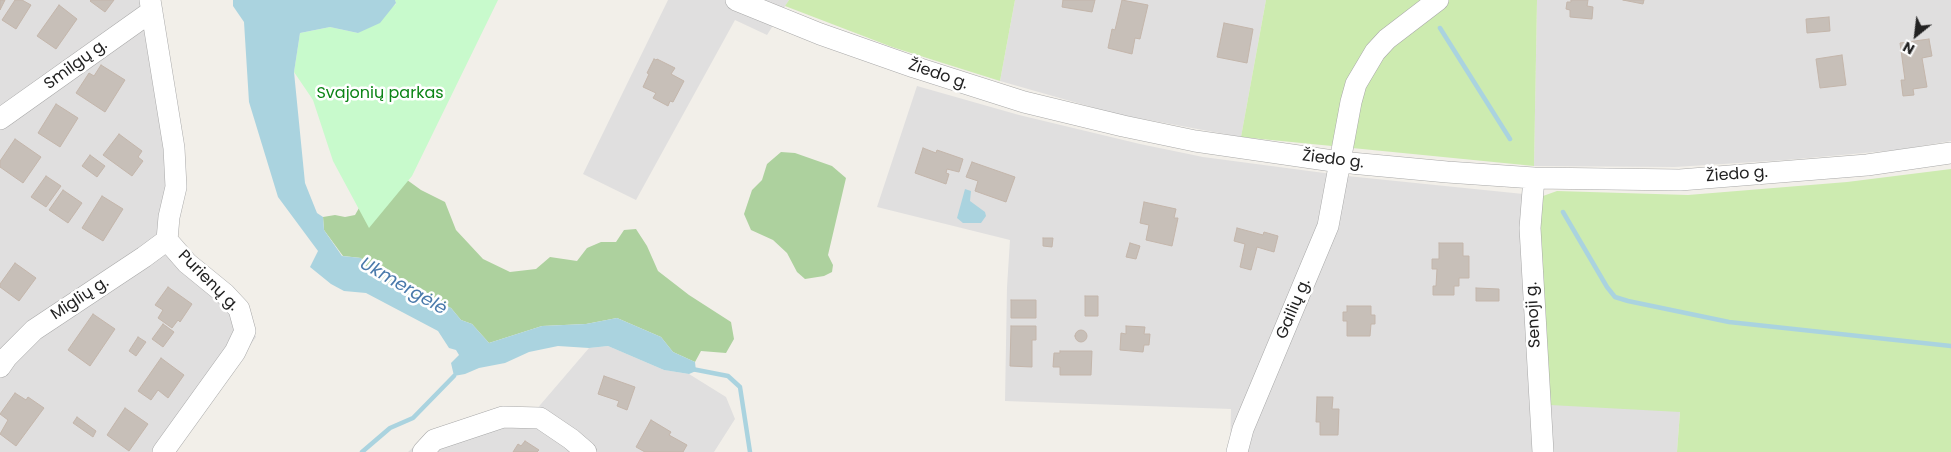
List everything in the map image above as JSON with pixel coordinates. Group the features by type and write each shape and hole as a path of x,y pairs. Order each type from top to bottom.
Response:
{"street":[{"name":"Žiedo g.","path":"736,0 820,34 904,64 1024,102 1122,126 1195,141 1340,162 1534,178 1680,180 1867,165 1951,153"},
{"name":"Gailių g.","path":"1237,452 1243,429 1328,226 1356,84 1366,64 1375,52 1387,40 1438,0"},
{"name":"Smilgų g.","path":"0,119 151,6"},
{"name":"Purienų g.","path":"151,6 174,148 176,187 169,217 167,240 187,263 225,294 239,309 245,330 235,352 163,452"},
{"name":"Senoji g.","path":"1534,178 1530,228 1542,452"},
{"name":"Miglių g.","path":"0,367 34,330 167,240"},
{"path":"429,446 503,417 540,418 571,439 586,452"}],"shaded area":[{"path":"0,0 157,0 176,236 181,248 239,301 256,337 173,452 0,452"},
{"path":"668,0 789,0 767,35 735,20 636,200 583,174"},
{"path":"1015,0 1266,0 1241,137 1116,114 1000,81"},
{"path":"1537,0 1951,0 1951,141 1897,150 1675,167 1534,166"},
{"path":"917,86 1019,115 1203,157 1347,176 1543,196 1680,412 1677,452 1230,452 1231,409 1005,401 1007,287 1010,240 877,207"},
{"path":"608,346 664,370 689,374 726,397 735,419 714,452 408,452 428,434 535,411 589,348"}],"green space":[{"name":"Svajonių parkas","path":"395,0 498,0 412,176 369,228 333,161 313,100 294,72 300,33 330,27 358,33 396,4"},
{"path":"789,0 1015,0 1000,81 892,47 785,6"},
{"path":"1266,0 1537,0 1534,166 1241,137"},
{"path":"781,152 795,153 832,166 846,178 828,255 833,265 832,272 824,276 805,279 797,272 787,253 773,240 751,230 744,214 752,190 762,180 767,164"},
{"path":"1951,169 1951,452 1677,452 1680,412 1550,405 1534,208 1543,196 1557,191 1688,195 1847,182"},
{"path":"403,177 421,190 445,202 456,230 483,259 510,272 536,269 550,257 577,261 587,248 601,242 616,242 624,230 636,229 647,246 658,271 689,295 731,322 734,339 726,353 701,351 695,362 673,352 661,337 617,318 586,324 542,326 489,343 472,324 461,320 451,308 427,298 414,297 368,272 361,258 343,256 324,230 323,217 355,215 363,201"}],"water":[{"path":"233,0 395,0 396,3 380,23 358,33 330,27 300,33 294,72 305,183 317,213 323,217 324,230 342,256 361,258 368,272 414,297 427,298 451,308 461,320 472,324 489,343 542,326 586,324 617,318 661,337 673,352 695,362 696,371 689,374 664,370 608,346 589,348 558,346 529,352 505,363 479,368 454,376 451,363 459,355 456,350 449,348 438,331 366,293 344,291 331,284 310,267 318,251 278,197 249,102 244,22 233,6"},
{"path":"965,189 971,191 970,201 985,212 986,216 981,223 963,223 957,218"}],"building":[{"path":"0,0 5,0 0,10"},
{"path":"15,0 22,0 31,5 16,29 2,20"},
{"path":"91,0 114,0 105,12"},
{"path":"1063,0 1095,0 1092,12 1062,7"},
{"path":"1122,0 1148,5 1140,39 1135,38 1132,54 1108,48 1112,29 1115,30"},
{"path":"1571,0 1588,0 1587,6 1593,7 1592,19 1570,17 1570,10 1566,9 1567,2 1571,2"},
{"path":"1623,0 1644,0 1643,4"},
{"path":"59,5 77,19 56,49 37,36"},
{"path":"1829,17 1830,31 1807,33 1806,19"},
{"path":"1224,23 1253,29 1247,63 1217,57"},
{"path":"1929,39 1932,56 1922,58 1927,87 1913,89 1914,95 1903,96 1901,80 1905,80 1900,43"},
{"path":"1842,55 1846,85 1820,88 1816,59"},
{"path":"654,59 675,68 671,74 684,81 673,102 670,101 668,106 653,98 656,93 643,87"},
{"path":"101,65 125,80 105,112 76,93 89,73 94,76"},
{"path":"56,104 78,118 60,147 38,133"},
{"path":"119,134 142,151 138,157 143,161 132,176 103,155"},
{"path":"15,139 41,157 23,183 0,167 0,161"},
{"path":"923,148 936,153 937,150 963,159 959,172 947,169 946,173 949,174 946,184 915,173"},
{"path":"90,155 105,166 97,177 82,166"},
{"path":"972,162 1015,177 1006,202 975,191 978,181 966,177"},
{"path":"46,176 61,186 46,207 31,197"},
{"path":"63,190 82,203 68,223 49,210"},
{"path":"102,196 123,209 103,241 82,228"},
{"path":"1144,202 1176,209 1174,218 1178,218 1172,246 1146,240 1149,225 1140,223"},
{"path":"1237,228 1263,235 1264,232 1278,236 1274,252 1257,247 1251,270 1240,267 1245,244 1234,241"},
{"path":"1043,238 1053,238 1052,247 1043,246"},
{"path":"1130,243 1140,246 1136,259 1126,257"},
{"path":"1439,243 1463,243 1463,256 1469,256 1469,278 1459,278 1459,286 1454,286 1454,295 1433,295 1433,286 1436,286 1437,269 1432,269 1432,259 1439,259"},
{"path":"15,263 36,278 19,301 0,287 0,284"},
{"path":"168,287 192,304 180,322 178,320 172,328 158,318 163,310 155,305"},
{"path":"1476,288 1499,289 1499,301 1476,301"},
{"path":"1085,296 1098,296 1098,316 1085,316"},
{"path":"1011,300 1036,300 1036,318 1011,318"},
{"path":"1347,306 1371,306 1371,315 1375,315 1375,324 1371,324 1370,336 1347,336 1347,321 1343,321 1343,312 1347,312"},
{"path":"93,314 115,329 90,366 68,350"},
{"path":"163,324 174,332 163,347 152,339"},
{"path":"1011,326 1036,326 1036,340 1032,340 1032,367 1010,366"},
{"path":"1126,326 1145,327 1144,334 1150,334 1149,345 1144,345 1143,352 1120,350 1121,333 1126,334"},
{"path":"1081,330 1087,336 1081,342 1075,336"},
{"path":"138,337 146,342 136,356 129,351"},
{"path":"1060,351 1092,351 1091,375 1060,375 1060,367 1053,367 1054,353 1060,353"},
{"path":"161,358 184,375 168,398 158,390 151,400 138,391"},
{"path":"604,376 635,387 627,410 617,406 619,401 598,394"},
{"path":"15,393 26,400 28,397 44,408 16,446 0,434 8,420 0,414"},
{"path":"1317,397 1333,397 1332,409 1339,409 1338,435 1320,435 1320,422 1316,422"},
{"path":"125,408 148,424 129,451 107,435"},
{"path":"77,417 96,431 93,437 73,423"},
{"path":"651,420 671,432 669,435 687,445 683,452 645,452 636,447"},
{"path":"525,441 539,450 537,452 513,452 518,444 521,446"}],"waterway":[{"path":"1440,28 1510,139"},
{"path":"1563,212 1607,287 1615,297 1729,322 1951,346"},
{"name":"Ukmergėlė","path":"692,369 728,376 740,387 750,452"},
{"path":"362,452 390,428 413,418 454,376"}]}
